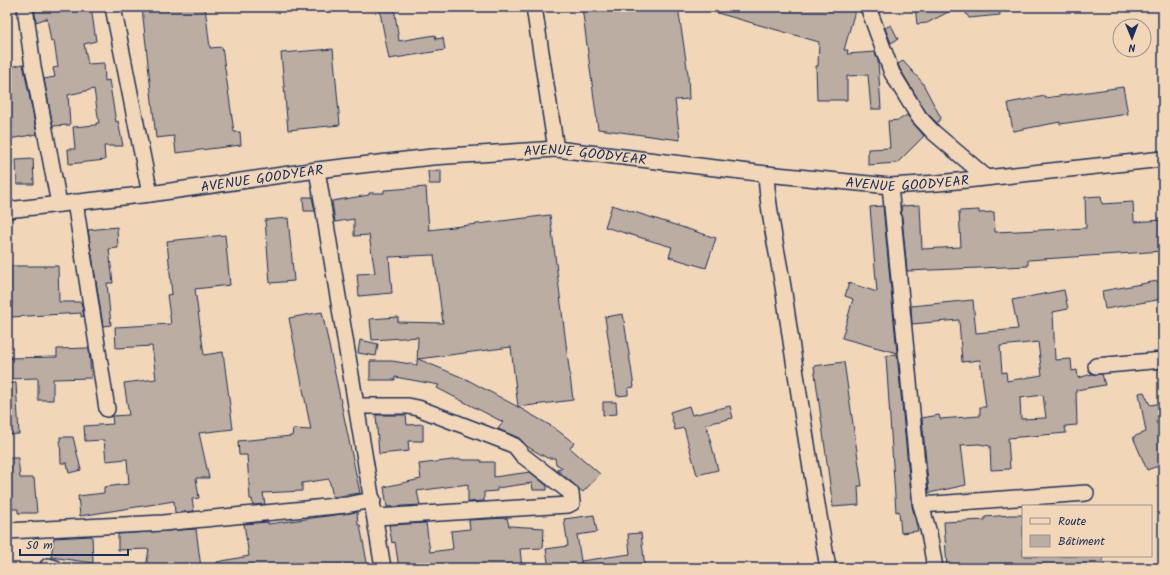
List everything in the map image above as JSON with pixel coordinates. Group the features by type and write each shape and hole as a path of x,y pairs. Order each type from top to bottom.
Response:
{"street":[{"path":"25,7 33,67 59,204"},
{"path":"114,7 150,194"},
{"path":"534,7 556,149"},
{"path":"868,7 892,72 919,117 986,177"},
{"name":"AVENUE GOODYEAR","path":"7,210 150,194 317,170 432,157 556,149 766,174 890,186 938,183 1163,159"},
{"path":"317,170 356,406 376,516 383,568"},
{"path":"766,174 768,207 784,292 798,394 828,568"},
{"path":"890,186 921,505 929,532 936,568"},
{"path":"75,202 107,409"},
{"path":"1096,366 1163,360"},
{"path":"356,406 408,406 418,408 504,441 515,446 522,455 571,493 573,499 572,503 568,505 376,516"},
{"path":"921,505 1086,493"},
{"path":"7,531 163,523 346,505 373,500"}],"building":[{"path":"34,7 91,7 96,41 84,44 88,64 104,63 105,81 109,80 116,122 118,121 123,146 104,146 105,160 69,164 68,149 75,149 73,127 96,125 96,123 99,123 94,89 68,95 70,125 53,126 44,79 55,77 53,68 58,67 54,41 51,42 47,18 36,22"},
{"path":"205,7 210,48 222,47 234,132 240,132 241,145 176,153 174,136 156,138 142,8"},
{"path":"379,7 394,7 399,41 435,35 436,39 443,38 445,50 389,59"},
{"path":"582,7 678,7 688,74 689,99 675,100 680,140 598,129"},
{"path":"708,7 856,7 844,50 848,50 847,54 875,52 878,61 881,109 871,109 868,75 847,76 847,100 817,100 816,66 818,66 819,42 707,10"},
{"path":"915,7 958,7 927,23 917,24"},
{"path":"962,7 999,7 1000,15 969,18"},
{"path":"891,25 898,39 891,43 885,28"},
{"path":"333,49 340,125 288,130 281,53"},
{"path":"903,61 922,82 941,118 937,123 926,112 900,69 898,64"},
{"path":"23,64 37,134 9,139 7,111 10,110 8,99 12,99 7,68"},
{"path":"1123,87 1128,114 1060,124 1060,122 1013,131 1008,103 1045,96 1045,98"},
{"path":"907,115 924,136 897,163 868,165 868,149 890,148 888,121 899,120"},
{"path":"33,159 34,184 17,184 16,160"},
{"path":"441,170 441,184 429,184 428,171"},
{"path":"426,187 429,230 550,215 573,400 518,407 553,427 574,443 570,448 600,474 583,492 556,469 563,468 556,464 555,458 547,458 528,447 519,438 498,429 503,422 437,388 439,385 395,377 395,380 370,380 370,361 392,361 417,365 418,337 372,340 370,319 398,317 398,322 443,323 434,255 389,257 392,293 359,296 357,274 375,273 369,235 354,236 354,219 335,222 332,201 369,195 369,193 384,193 384,190","holes":["511,347 518,407 466,379 418,359"]},
{"path":"1101,196 1102,204 1133,202 1134,222 1163,220 1163,251 1028,260 1028,266 907,271 901,206 920,205 922,249 961,247 959,211 979,210 979,213 994,212 995,232 1086,228 1085,197"},
{"path":"303,197 312,197 315,211 304,211"},
{"path":"612,205 716,238 706,268 669,257 672,247 605,227"},
{"path":"883,206 897,353 842,338 853,299 845,296 849,283 877,292 870,207"},
{"path":"288,218 294,281 270,283 265,220"},
{"path":"117,227 118,248 109,249 113,283 107,283 111,325 103,326 88,230"},
{"path":"225,235 230,285 195,289 204,355 223,352 233,429 199,433 209,478 196,478 199,498 192,499 194,511 175,513 174,501 80,516 78,496 104,493 104,487 129,484 127,459 106,461 104,440 85,441 84,426 113,424 112,416 129,415 124,383 156,379 152,346 116,348 115,327 171,324 167,295 172,294 167,241"},
{"path":"7,266 58,266 59,302 81,302 84,316 81,317 81,313 11,317 10,295 7,295"},
{"path":"1163,280 1163,299 1105,309 1102,291"},
{"path":"1064,290 1068,309 1053,312 1055,360 1071,359 1072,371 1077,370 1078,378 1092,374 1102,374 1105,385 1076,390 1077,425 1065,426 1066,433 1008,438 1010,469 991,470 990,446 979,444 961,445 966,485 929,493 922,418 939,415 940,419 980,416 980,407 986,407 980,360 962,362 959,320 912,324 911,306 973,300 976,333 1018,329 1012,300","holes":["1038,342 1042,375 1007,381 1006,372 1002,373 1000,346","1043,395 1046,418 1021,419 1020,398"]},
{"path":"322,312 360,493 333,497 329,479 302,483 302,491 263,493 265,504 253,505 252,499 250,499 247,455 239,455 238,441 292,436 293,429 311,430 289,318"},
{"path":"623,314 634,387 628,388 628,395 617,396 605,317"},
{"path":"360,340 378,344 376,356 358,353"},
{"path":"89,348 91,378 53,379 53,400 38,400 38,378 7,379 7,358 57,357 57,349"},
{"path":"897,354 912,506 918,531 901,533 899,511 896,512 886,356"},
{"path":"844,362 862,486 858,486 859,505 833,507 814,366"},
{"path":"7,383 16,383 19,434 7,435"},
{"path":"1144,392 1150,405 1163,403 1163,420 1156,421 1163,437 1163,464 1147,470 1133,437 1146,432 1139,393"},
{"path":"603,402 616,402 617,414 603,415"},
{"path":"689,406 692,415 730,406 733,418 706,424 718,470 697,475 684,428 675,430 670,412"},
{"path":"376,415 406,415 407,425 423,424 423,441 408,441 409,451 379,454"},
{"path":"60,437 73,437 81,470 69,473 67,463 61,463"},
{"path":"7,458 18,458 20,478 34,478 37,513 18,513 18,509 7,509"},
{"path":"461,459 494,462 494,477 530,472 547,486 547,490 533,490 532,483 497,488 497,491 484,492 484,501 468,502 468,484 417,491 420,505 387,507 384,487 421,479 419,464"},
{"path":"357,512 358,525 360,525 368,568 218,568 217,562 249,556 244,524 268,522 268,524"},
{"path":"594,515 597,532 577,535 582,568 549,568 546,549 568,546 564,519"},
{"path":"1022,515 1022,557 1102,557 1105,568 947,568 944,522 985,520 985,517"},
{"path":"507,518 509,526 544,528 543,548 520,549 522,568 399,568 395,542 392,543 389,525 426,523 430,552 453,549 451,531 470,529 469,520"},
{"path":"196,529 201,568 146,568 149,549 118,550 118,534"},
{"path":"641,533 645,568 582,568 581,561 630,554 628,534"},
{"path":"92,536 93,563 51,557 54,538"}]}
